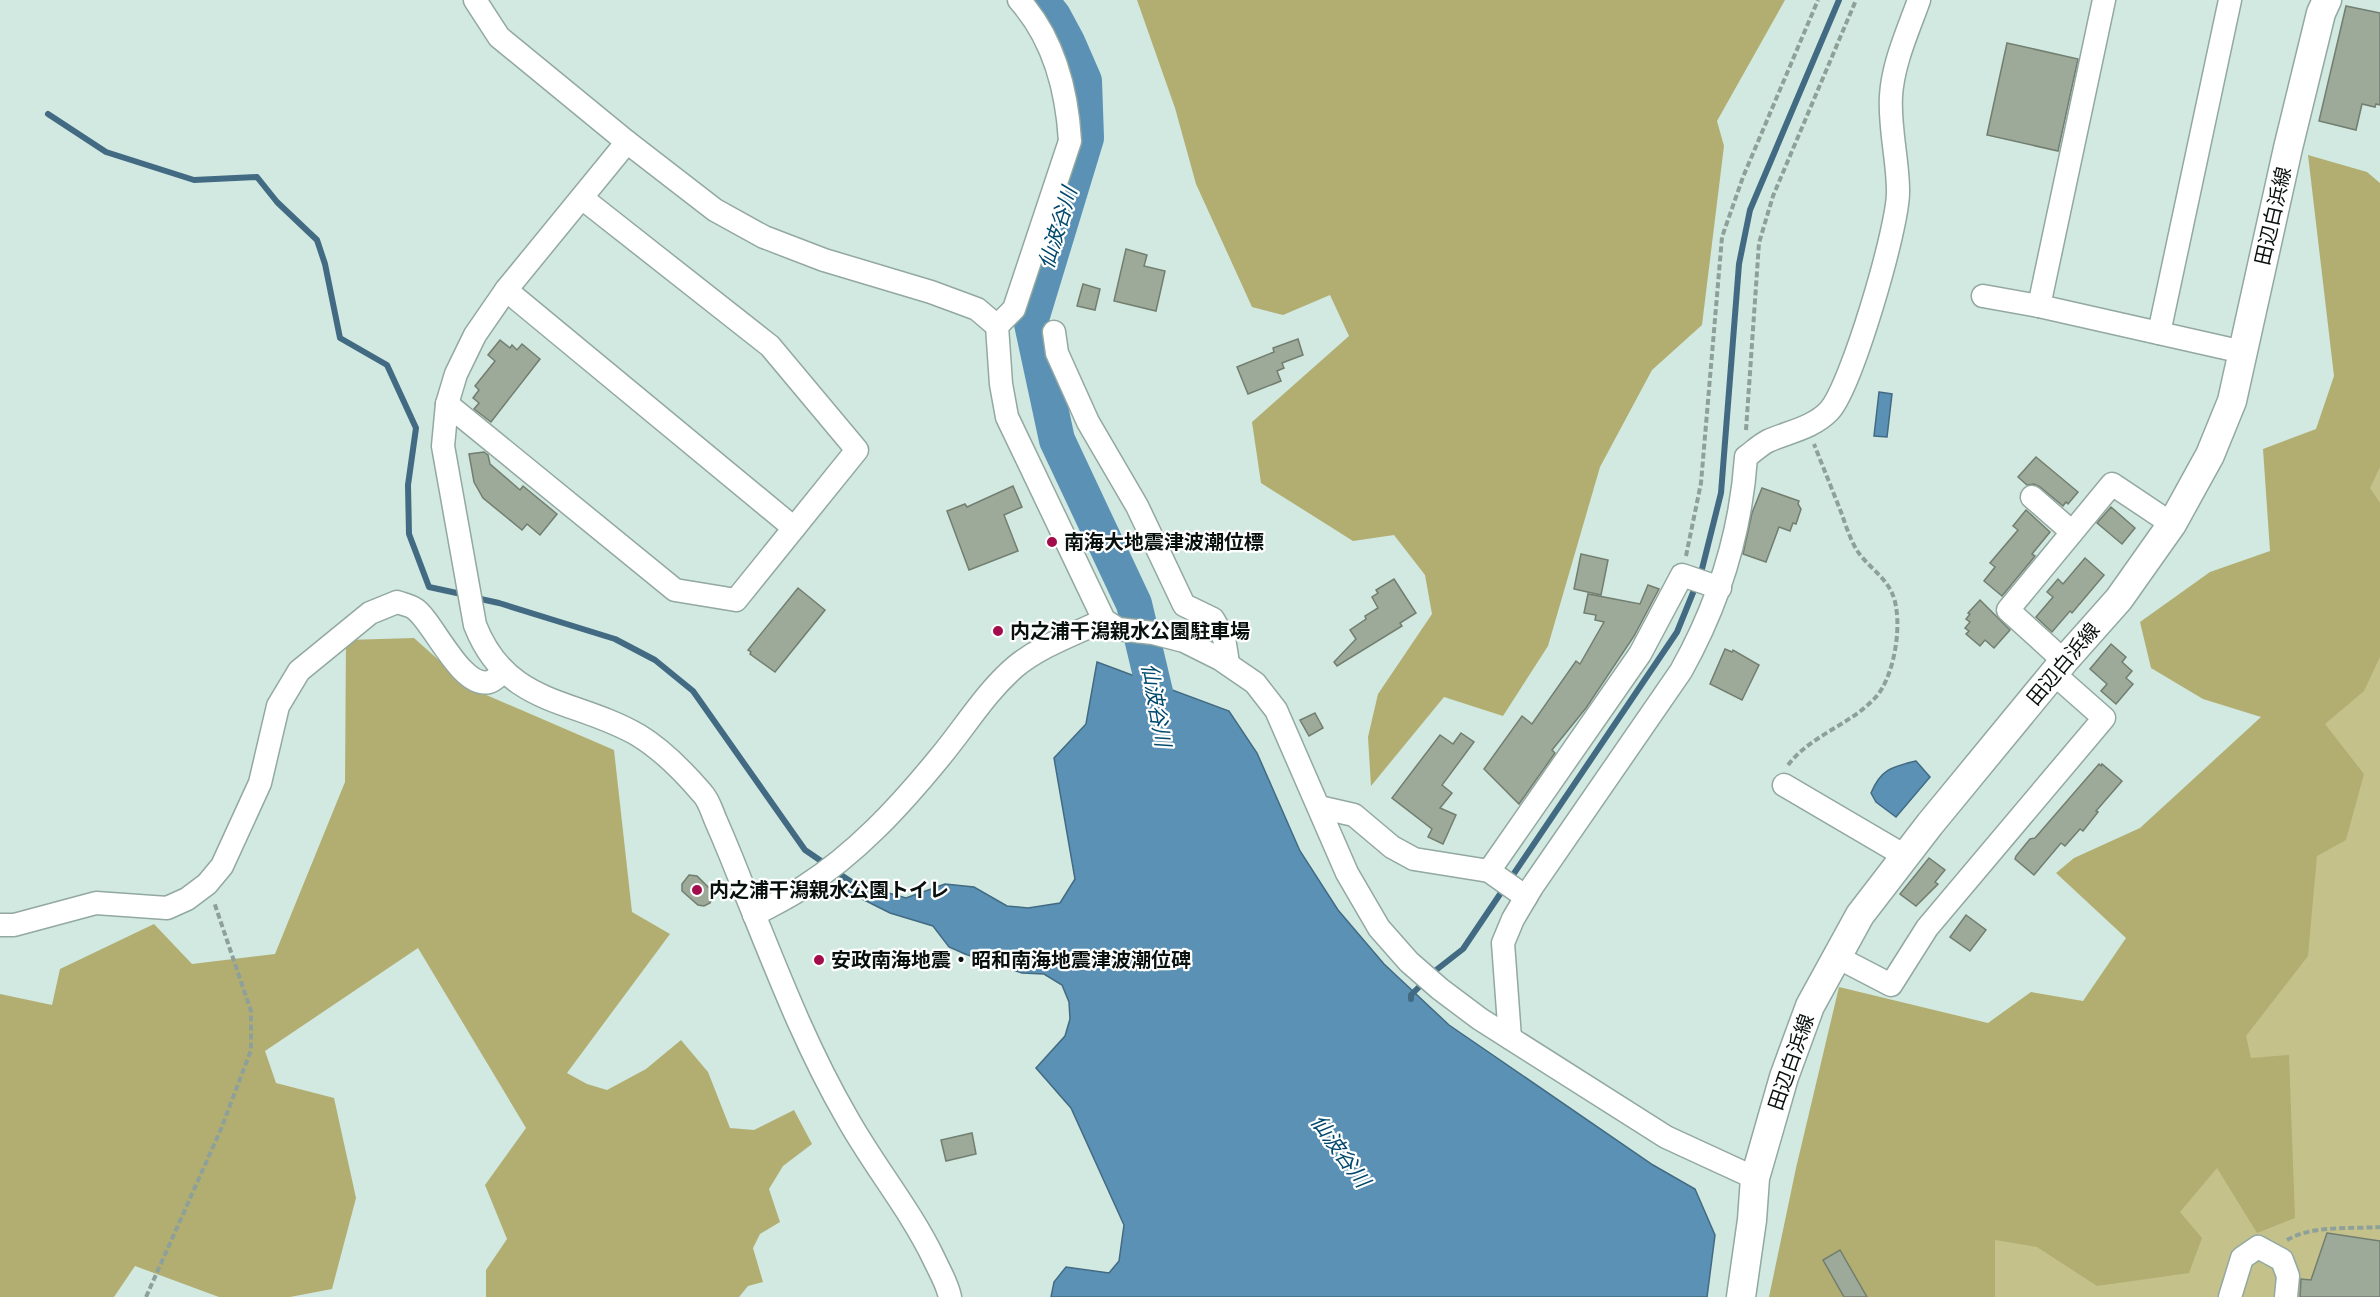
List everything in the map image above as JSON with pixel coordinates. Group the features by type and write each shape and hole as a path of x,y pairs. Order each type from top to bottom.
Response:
{"main road":[{"name":"田辺白浜線","path":"1741,1297 1755,1178 1784,1077 1810,1006 1860,915 1905,856 2059,667 2119,599 2172,524 2210,455 2232,400 2288,148 2326,0"}],"street":[{"path":"476,0 499,37 627,142 715,210 764,237 824,260 931,292 977,309 997,326 1001,384 1007,417 1111,624"},
{"path":"997,326 1014,309 1070,141 1058,64 1031,13 1019,0"},
{"path":"1493,874 1640,654 1701,581 1744,493 1746,457 1765,442 1807,426 1830,411 1840,394 1860,341 1893,235 1898,193 1891,98 1894,71 1919,0"},
{"path":"2039,306 2104,0"},
{"path":"2159,333 2230,0"},
{"path":"627,142 506,290 475,335 456,374 447,404 443,446 475,625 482,642 504,671 526,688 555,703 600,717 639,736 670,761 704,795 784,988 846,1117 926,1242 948,1287 950,1297"},
{"path":"447,404 675,590 736,600 857,450 770,346 582,198"},
{"path":"506,290 794,528"},
{"path":"1983,296 2039,306 2243,352"},
{"path":"1054,332 1057,353 1088,422 1137,507 1184,605 1213,619 1224,638 1224,661"},
{"path":"1837,957 1890,985 1927,928 2104,718 2008,610 2112,484 2172,524"},
{"path":"2032,497 2072,532"},
{"path":"1510,1038 1503,943 1522,894 1682,671 1694,648 1701,581"},
{"path":"0,925 14,925 96,903 167,908 187,899 207,884 222,866 260,783 278,706 299,671 370,612 397,602 415,609 432,629 451,659 468,675 484,682 491,682 504,671"},
{"path":"754,915 801,889 855,849 899,805 941,756 983,700 1017,665 1041,650 1111,624 1184,641 1224,661 1255,682 1276,710 1347,873 1379,928 1409,962 1459,1004 1666,1137 1755,1178"},
{"path":"1784,785 1905,856"},
{"path":"1319,807 1354,815 1392,847 1414,859 1493,874 1522,894"},
{"path":"2230,1297 2242,1258 2258,1247 2282,1260 2288,1276 2286,1297"}],"path":[{"path":"1701,581 1701,483 1722,237 1743,177 1818,0"},
{"path":"1746,457 1743,447 1746,436 1759,243 1773,196 1856,0"},
{"path":"1784,785 1784,770 1795,756 1875,698 1886,682 1893,662 1897,636 1898,610 1892,592 1854,546 1807,426"},
{"path":"146,1297 221,1129 251,1050 251,1011 207,884"},
{"path":"2268,1252 2297,1234 2380,1227"}],"shaded area":[{"path":"1137,0 1785,0 1717,121 1724,146 1702,325 1652,370 1600,467 1548,646 1503,716 1444,697 1371,786 1368,737 1378,694 1432,614 1425,575 1394,535 1353,541 1261,483 1252,422 1349,336 1330,295 1283,315 1252,307 1196,184 1175,108"},
{"path":"2308,155 2367,172 2380,183 2380,467 2370,488 2380,503 2380,657 2364,691 2325,724 2364,774 2346,840 2317,856 2308,956 2246,1036 2251,1058 2289,1055 2295,1218 2257,1233 2217,1168 2180,1212 2202,1238 2189,1273 2097,1286 2037,1247 1995,1240 1995,1297 1769,1297 1796,1168 1839,987 1988,1023 2031,992 2083,1001 2126,938 2056,873 2074,858 2140,828 2261,717 2203,699 2151,668 2140,622 2210,572 2270,551 2263,449 2316,429 2334,376"},
{"path":"2380,345 2380,1297 1939,1297 1985,1222 2134,1120"},
{"path":"414,638 470,688 614,750 632,912 670,934 567,1073 587,1084 607,1090 646,1069 681,1040 708,1072 730,1128 754,1130 794,1110 812,1144 783,1166 769,1189 780,1222 760,1234 753,1248 763,1282 748,1286 739,1297 486,1297 486,1270 507,1239 485,1185 526,1128 418,948 265,1051 276,1083 334,1098 356,1198 332,1289 290,1297 219,1297 135,1266 114,1297 0,1297 0,994 52,1005 60,969 154,924 192,964 275,954 345,782 346,640"}],"water":[{"path":"1879,392 1892,394 1887,437 1874,436"},
{"path":"1097,662 1229,711 1257,753 1300,851 1338,910 1384,964 1449,1025 1653,1165 1695,1189 1715,1235 1707,1297 1051,1297 1054,1282 1066,1267 1109,1273 1119,1261 1124,1225 1071,1108 1036,1068 1065,1036 1070,1019 1069,1002 1062,985 1044,974 1022,973 965,954 949,947 933,926 890,913 848,892 853,883 906,898 945,884 974,887 1007,906 1028,908 1060,903 1075,879 1054,758 1086,724"},
{"path":"1916,761 1930,777 1896,817 1876,802 1871,793 1879,779 1888,770"}],"building":[{"path":"2346,6 2380,13 2380,105 2376,104 2375,107 2362,104 2356,130 2319,121"},
{"path":"2007,43 2078,59 2058,151 1987,135"},
{"path":"1126,249 1147,255 1144,266 1165,271 1156,311 1114,301"},
{"path":"1083,284 1100,289 1095,310 1077,306"},
{"path":"1298,339 1303,355 1282,363 1284,368 1277,371 1281,381 1248,394 1237,367 1274,352 1273,348"},
{"path":"500,340 510,348 512,345 517,350 522,344 540,359 491,422 474,409 479,403 473,398 479,390 475,386 495,361 488,355"},
{"path":"484,452 488,455 490,464 520,490 523,486 557,514 540,535 527,524 522,530 483,498 474,482 469,454"},
{"path":"2036,457 2078,492 2068,504 2066,502 2063,506 2040,487 2034,484 2027,485 2018,477"},
{"path":"1013,486 1022,507 1004,515 1018,551 969,570 947,511 965,504 967,507"},
{"path":"1762,488 1799,501 1801,509 1796,524 1793,523 1790,531 1779,527 1766,562 1743,554 1752,513"},
{"path":"2111,507 2135,528 2122,544 2097,523"},
{"path":"2026,510 2050,532 2032,554 2035,556 2002,596 1984,581 1995,567 1990,563 2018,530 2013,526"},
{"path":"1581,554 1608,560 1601,595 1574,589"},
{"path":"2085,558 2104,575 2072,613 2070,611 2052,632 2036,617 2053,597 2047,592 2058,579 2063,584"},
{"path":"1394,579 1416,613 1400,623 1402,626 1337,666 1334,662 1356,639 1350,630 1378,608 1372,597 1378,593 1376,590"},
{"path":"1648,585 1659,589 1634,636 1586,708 1552,750 1555,753 1519,804 1484,769 1522,716 1532,724 1576,661 1580,664 1604,622 1595,620 1596,615 1584,613 1588,594 1640,604"},
{"path":"798,588 825,610 775,672 750,654 748,650"},
{"path":"1980,600 2010,630 1994,648 1985,640 1980,646 1966,634 1969,631 1965,628 1970,622 1966,619 1970,614 1968,613"},
{"path":"2111,644 2126,657 2122,662 2132,671 2126,678 2133,684 2116,704 2101,691 2107,684 2090,669"},
{"path":"1725,649 1732,652 1733,650 1759,665 1742,700 1710,684"},
{"path":"1315,713 1323,728 1309,736 1300,720"},
{"path":"1461,733 1474,742 1442,785 1452,793 1440,808 1456,815 1443,844 1428,837 1432,829 1392,798 1440,735 1453,744"},
{"path":"2099,764 2122,781 2096,811 2098,812 2083,831 2080,829 2065,846 2061,843 2034,875 2015,859 2016,856 2030,839 2035,838"},
{"path":"1929,858 1945,870 1935,882 1938,884 1916,906 1900,894"},
{"name":"内之浦干潟親水公園トイレ","path":"689,875 697,876 711,890 713,896 710,903 704,906 698,905 682,891 682,884"},
{"path":"1966,915 1986,930 1970,951 1950,937"},
{"path":"972,1133 976,1154 946,1161 941,1140"},
{"path":"2327,1233 2380,1241 2380,1297 2300,1297 2301,1279 2311,1280"},
{"path":"1840,1250 1867,1297 1844,1297 1823,1260"}],"waterway":[{"name":"仙波谷川","path":"1040,0 1053,16 1084,81 1086,138 1031,319 1057,440 1134,604 1164,730"},
{"path":"1431,974 1463,949 1677,632 1701,573 1721,493 1739,264 1750,210 1839,0"},
{"path":"48,114 106,152 194,180 257,177 277,202 317,240 325,264 340,338 387,365 416,428 408,485 409,534 429,587 466,595"},
{"path":"476,598 615,639 655,660 693,691 805,850 827,865"},
{"path":"835,871 859,887"},
{"path":"1411,999 1411,995 1424,982"}],"place":[{"name":"南海大地震津波潮位標","path":"1052,542"},
{"name":"内之浦干潟親水公園駐車場","path":"998,631"},
{"name":"内之浦干潟親水公園トイレ","path":"697,890"},
{"name":"安政南海地震・昭和南海地震津波潮位碑","path":"819,960"}]}
